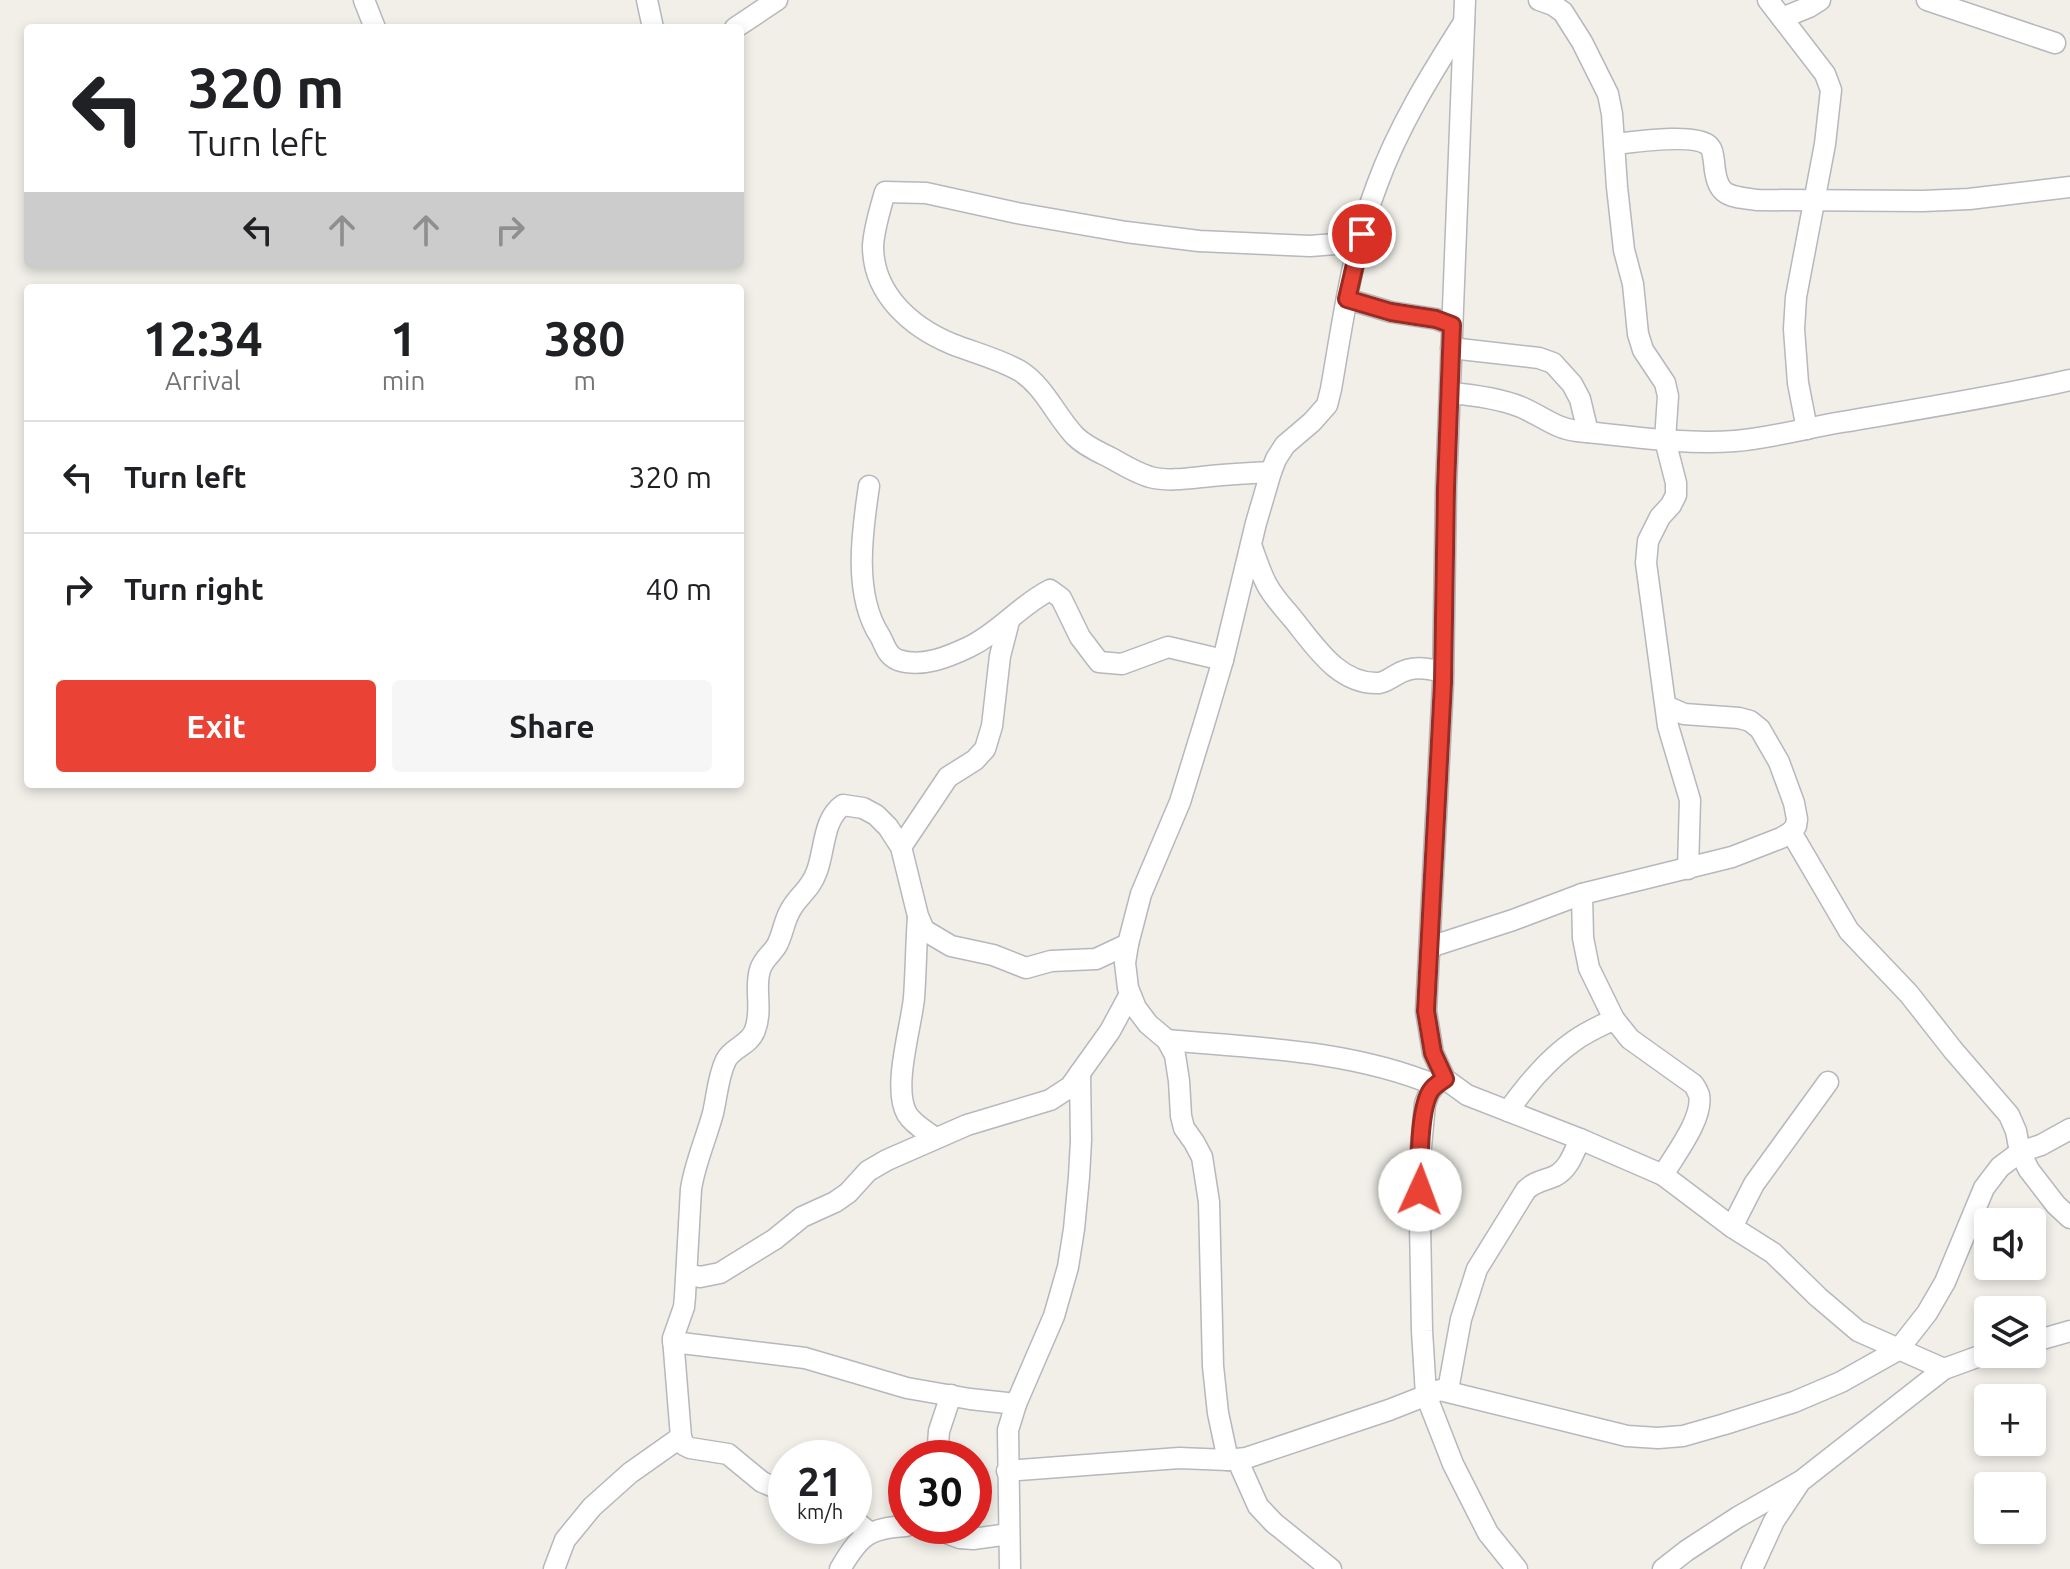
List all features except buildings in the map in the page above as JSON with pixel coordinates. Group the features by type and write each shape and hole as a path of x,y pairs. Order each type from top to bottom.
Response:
{"street":[{"path":"364,0 373,24"},
{"path":"647,0 652,24"},
{"path":"741,24 777,0"},
{"path":"1440,1082 1426,1011 1443,672 1446,488 1465,0"},
{"path":"1539,0 1563,12 1603,81 1612,114 1624,250 1634,292 1638,334 1643,350 1665,383 1668,396 1665,440 1676,495 1648,541 1646,563 1668,726 1690,800 1688,869"},
{"path":"1768,0 1825,74 1831,90 1825,144 1796,297 1794,329 1798,383 1807,429"},
{"path":"1782,18 1820,0"},
{"path":"1927,0 2055,43"},
{"path":"1331,1569 1274,1523 1258,1506 1232,1459 1218,1413 1213,1366 1209,1202 1202,1157 1184,1128 1175,1055 1167,1040 1148,1024 1136,1008 1130,994 1125,963 1141,894 1180,802 1223,660 1271,472 1285,445 1327,405 1347,299 1376,186 1434,69 1464,22"},
{"path":"1615,144 1669,139 1705,143 1713,153 1722,192 1758,200 1969,199 2070,187"},
{"path":"1271,472 1169,480 1149,477 1078,439 1031,379 1021,372 951,344 913,322 888,296 874,262 873,244 885,192 926,193 1017,213 1199,241 1310,246 1335,244 1362,234"},
{"path":"1347,299 1452,325"},
{"path":"1451,348 1539,358 1553,363 1572,384 1580,399 1588,432"},
{"path":"1450,393 1480,396 1521,407 1562,428 1686,442 1777,436 2070,380"},
{"path":"869,486 862,533 868,614 887,652 896,659 925,663 969,647 986,638 1050,590 1061,598 1080,637 1099,662 1122,664 1168,647 1223,660"},
{"path":"1251,545 1278,603 1322,655 1339,670 1350,677 1379,683 1419,667 1443,672"},
{"path":"901,847 948,777 975,760 985,749 992,726 1000,656 1009,621"},
{"path":"1430,947 1582,894 1732,857 1791,832 1797,819 1794,803 1779,762 1760,729 1750,721 1739,718 1684,714 1666,706"},
{"path":"768,1484 733,1456 684,1445 673,1342 675,1327 684,1307 688,1274 693,1173 713,1112 720,1075 729,1055 753,1036 758,1017 759,971 777,944 790,910 809,889 835,810 843,805 863,808 888,827 901,847 924,930 951,946 993,955 1026,968 1064,960 1096,959 1128,944"},
{"path":"1791,832 1849,931 1909,994 2009,1115 2020,1152 2039,1184 2070,1218"},
{"path":"1582,894 1583,938 1589,968 1614,1019 1630,1039 1693,1084 1699,1095 1699,1109 1693,1124 1663,1175"},
{"path":"918,916 914,999 903,1067 902,1098 907,1114 935,1138"},
{"path":"688,1274 700,1277 720,1273 775,1239 802,1217 835,1202 875,1166 967,1125 1050,1100 1070,1087 1110,1031 1130,994"},
{"path":"1508,1111 1550,1060 1576,1040 1614,1019"},
{"path":"1167,1040 1342,1058 1410,1074 1440,1082 1580,1139 1663,1175 1732,1227 1773,1253 1858,1331 1944,1369"},
{"path":"1010,1569 1008,1430 1054,1316 1068,1267 1079,1165 1080,1073"},
{"path":"1440,1082 1429,1093 1425,1104 1419,1168 1426,1395 1453,1464 1488,1533 1517,1569"},
{"path":"1732,1227 1754,1184 1828,1082"},
{"path":"1007,1471 1179,1458 1246,1458 1440,1390 1627,1436 1658,1438 1683,1436 1794,1402 1841,1382 1898,1350 1927,1313 1945,1282 1984,1188 2000,1167 2020,1152 2041,1145 2070,1129"},
{"path":"1448,1390 1461,1319 1477,1269 1526,1190 1563,1170 1580,1139"},
{"path":"2046,1338 2070,1331"},
{"path":"673,1342 805,1358 892,1384 1016,1404"},
{"path":"1663,1569 1738,1517 1801,1481 1944,1369 1974,1358"},
{"path":"938,1440 951,1395"},
{"path":"554,1569 565,1540 592,1507 630,1473 681,1437"},
{"path":"1752,1569 1774,1521 1801,1481"},
{"path":"992,1536 1009,1534"},
{"path":"840,1569 857,1544"}],"route":[{"path":"1362,234 1347,299 1452,325 1443,683 1426,1011 1433,1053 1445,1079 1435,1085 1425,1104 1420,1190"}]}
